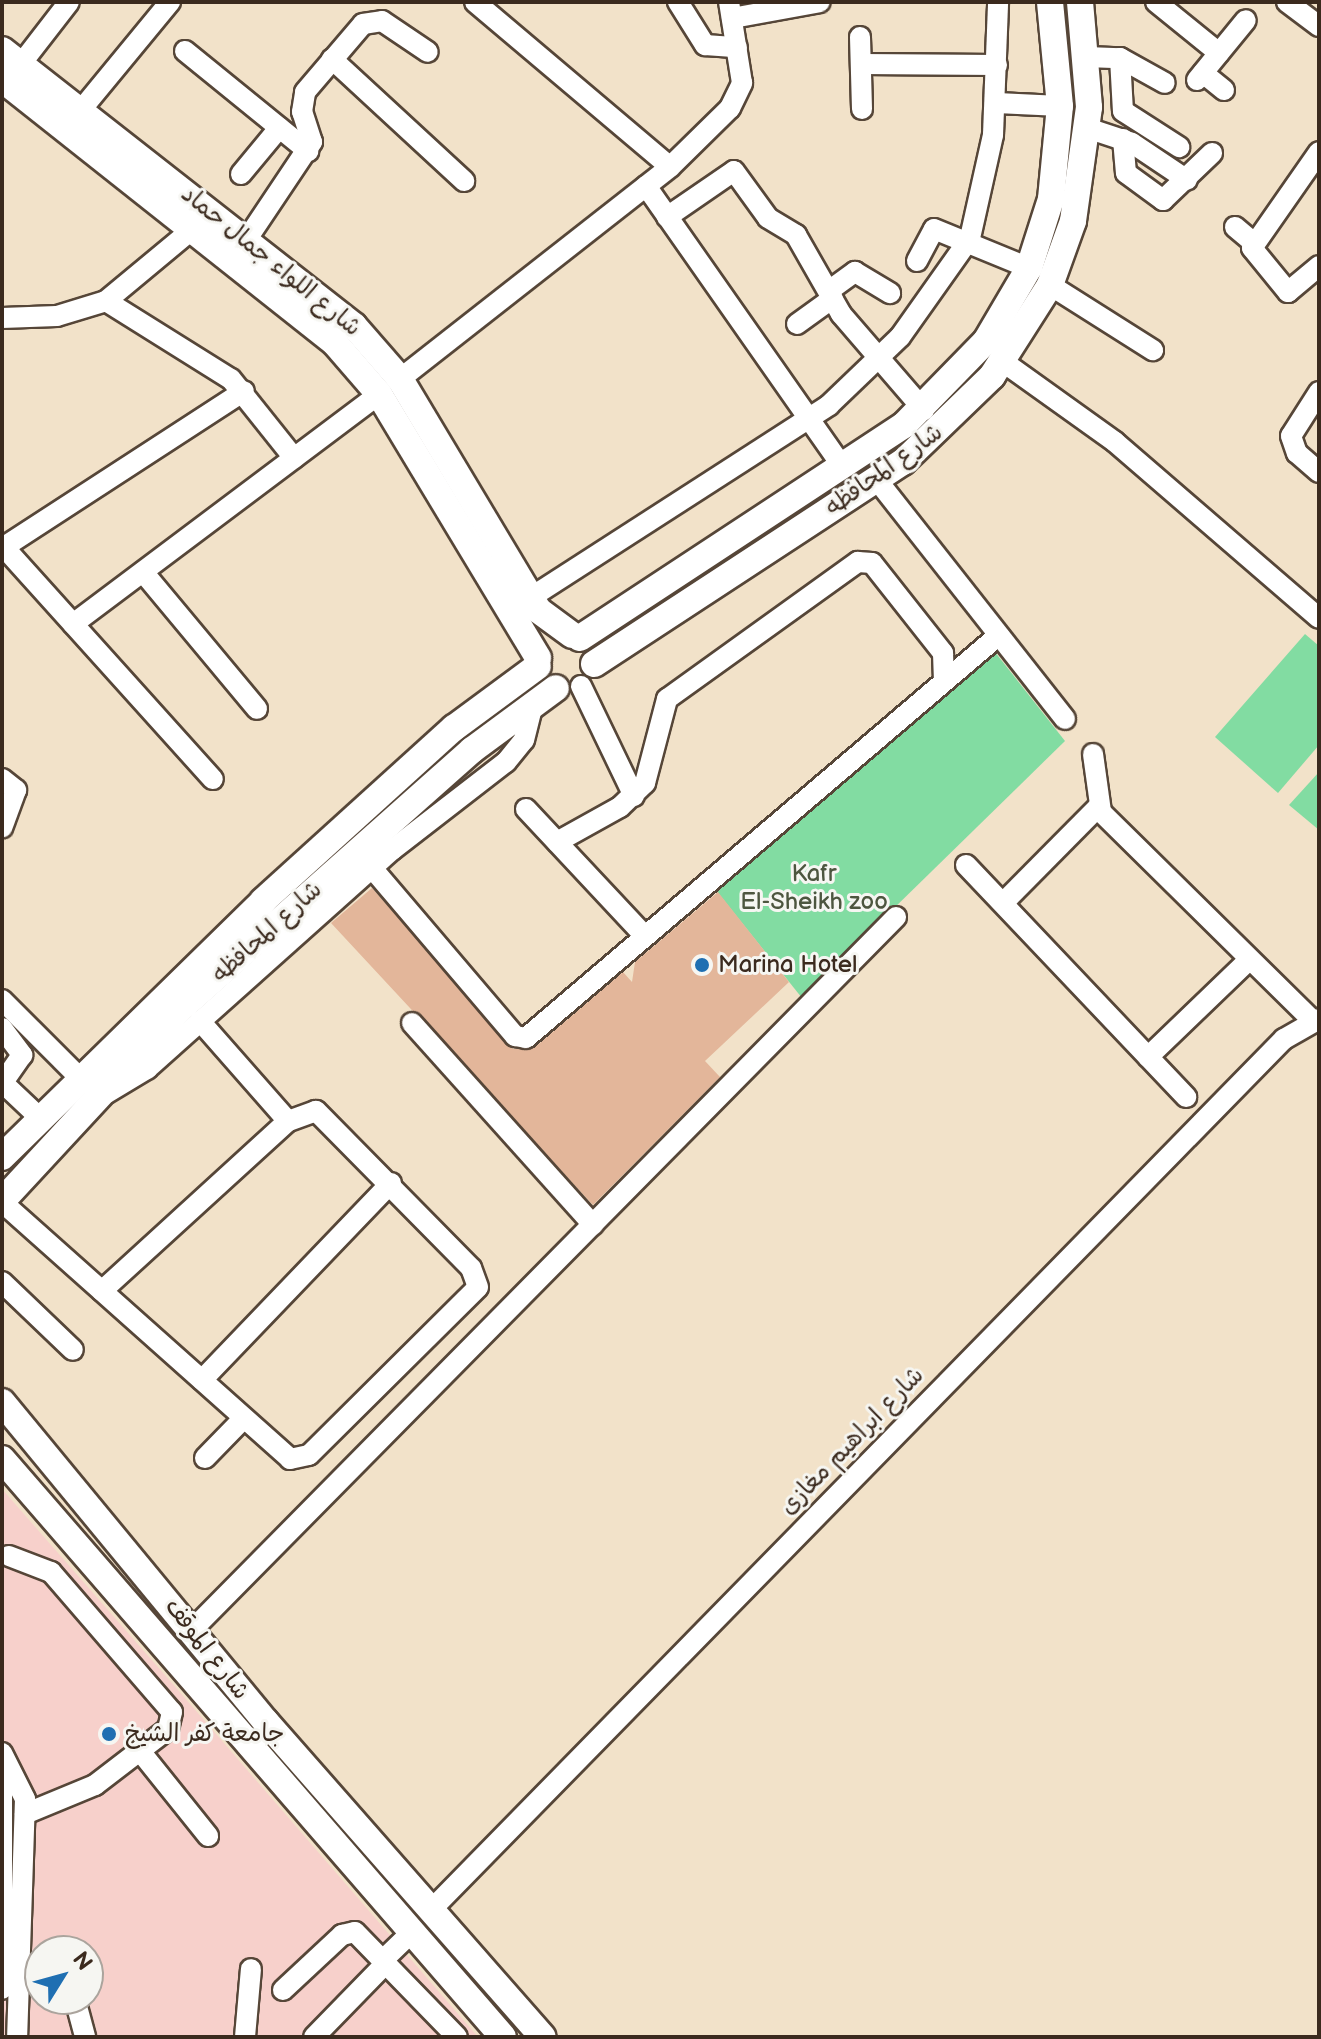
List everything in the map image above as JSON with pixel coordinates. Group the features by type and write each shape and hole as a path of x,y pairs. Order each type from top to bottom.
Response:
{"main road":[{"name":"شارع المحافظه","path":"5,1192 84,1089 454,728 538,662 546,642 576,636 843,467 924,410 986,341 1029,268 1051,199 1060,106 1050,2"},
{"name":"شارع المحافظه","path":"2,1157 40,1118 84,1089 248,964 374,857 533,703 577,680 877,480 935,436 1002,361 1050,285 1073,221 1087,128 1086,57 1080,2"},
{"name":"شارع اللواء جمال حماد","path":"8,64 328,302 400,379 483,543 538,662 577,680"},
{"name":"شارع اللواء جمال حماد","path":"87,125 194,228 311,320 379,394 483,543 530,598 576,636"},
{"path":"576,636 577,680"},
{"name":"شارع الموقف","path":"2,1402 266,1722 543,2037"},
{"name":"شارع الموقف","path":"2,1459 503,2037"},
{"path":"247,1741 266,1722"}],"street":[{"path":"87,125 170,2"},
{"path":"475,2 670,167"},
{"path":"678,2 705,45 737,47"},
{"path":"400,379 670,167 736,101 742,83 730,10 820,2"},
{"path":"530,598 811,417 880,360 970,238 997,103 998,2"},
{"path":"1156,2 1219,53"},
{"path":"1287,2 1319,26"},
{"path":"8,64 62,4"},
{"path":"247,239 308,151 312,137 302,99 332,59 375,19 428,52"},
{"path":"1224,90 1200,77 1246,20"},
{"path":"860,37 862,109"},
{"path":"185,51 308,151"},
{"path":"1086,57 1120,58 1165,83"},
{"path":"1120,58 1123,111 1179,147"},
{"path":"332,59 464,181"},
{"path":"861,64 997,65"},
{"path":"997,103 1060,106"},
{"path":"241,174 279,128"},
{"path":"1087,128 1123,139 1187,180"},
{"path":"1123,139 1126,173 1161,199 1187,180 1212,153"},
{"path":"1319,152 1254,243 1255,258 1288,292 1319,266"},
{"path":"667,217 734,171 768,218 796,235 832,294 880,360 924,410"},
{"path":"646,186 811,417 843,467"},
{"path":"1235,227 1254,243"},
{"path":"2,318 57,316 106,301 194,228"},
{"path":"917,261 934,229 970,238 1029,268"},
{"path":"797,324 855,272 890,293"},
{"path":"1050,285 1153,350"},
{"path":"106,301 244,391 294,458"},
{"path":"1002,361 1115,442 1319,618"},
{"path":"213,779 3,546 244,391"},
{"path":"1319,392 1291,436 1297,453 1319,472"},
{"path":"73,624 379,394"},
{"path":"877,480 1065,719"},
{"path":"557,842 634,796 653,768 663,704 858,562 876,566 943,653 944,681"},
{"path":"143,572 257,709"},
{"path":"374,857 522,1039 999,635"},
{"path":"577,680 634,796"},
{"path":"1093,754 1098,807 1250,959 1316,1020"},
{"path":"2,779 16,790 2,828"},
{"path":"1003,903 1098,807"},
{"path":"526,809 643,934"},
{"path":"966,865 1186,1097"},
{"path":"192,1630 896,917"},
{"path":"1148,1057 1250,959"},
{"path":"2,1000 84,1089 134,1080 200,1021 248,964"},
{"name":"شارع ابراهيم مغازى","path":"431,1910 1284,1039 1316,1020"},
{"path":"200,1021 288,1121"},
{"path":"412,1023 593,1225"},
{"path":"2,1028 22,1055 2,1084 40,1118"},
{"path":"5,1192 102,1291 202,1380 281,1457 309,1455 475,1297 471,1268 326,1114 305,1112 288,1121 102,1291"},
{"path":"202,1380 391,1183"},
{"path":"2,1282 73,1350"},
{"path":"205,1458 243,1419"},
{"path":"2,1576 6,1551 51,1572 169,1704 168,1729 140,1751 82,1792 25,1814"},
{"path":"140,1751 208,1836"},
{"path":"2,1753 21,1785 31,1935"},
{"path":"2,1788 2,1989"},
{"path":"283,1990 348,1932 385,1961 457,2037"},
{"path":"314,2037 412,1932"},
{"path":"245,2037 251,1969"},
{"path":"17,2037 24,1999"},
{"path":"79,2015 85,2037"}],"shaded area":[{"name":"جامعة كفر الشيخ","path":"2,1489 178,1690 478,2037 2,2037"}],"green space":[{"path":"1305,634 1319,646 1319,745 1278,793 1215,737"},
{"name":"Kafr El-Sheikh zoo","path":"991,647 1065,741 802,998 710,883"},
{"path":"1319,772 1319,830 1289,805"}],"building":[{"path":"372,888 513,1049 534,1048 623,972 632,982 635,962 718,892 789,982 705,1061 720,1077 593,1205 331,923"}],"place":[{"name":"Marina Hotel","path":"702,965"},
{"name":"جامعة كفر الشيخ","path":"109,1734"}]}
